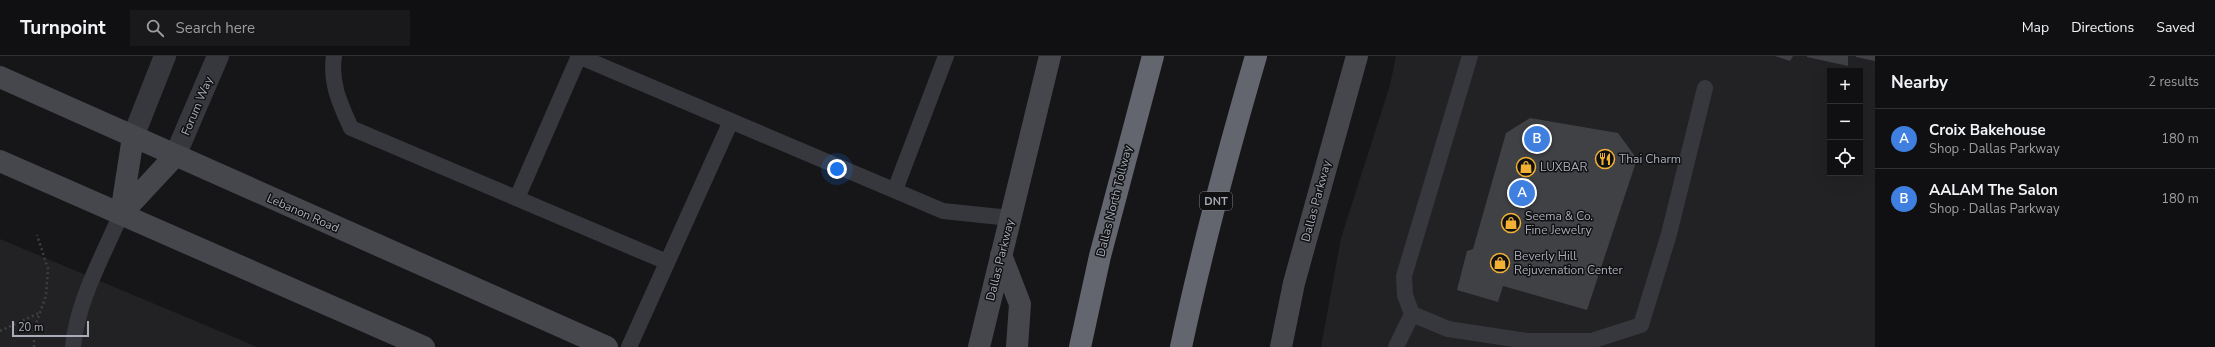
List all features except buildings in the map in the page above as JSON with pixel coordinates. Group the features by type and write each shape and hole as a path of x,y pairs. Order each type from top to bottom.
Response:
{"highway":[{"name":"Dallas North Tollway","path":"1080,347 1100,256 1153,56"},
{"name":"DNT","path":"1181,347 1192,296 1238,116 1256,56"}],"main road":[{"name":"Dallas Parkway","path":"979,347 1050,56"},
{"name":"Dallas Parkway","path":"1282,347 1298,268 1357,56"},
{"name":"Lebanon Road","path":"0,78 607,347"},
{"path":"121,214 133,137"},
{"path":"121,214 175,156"},
{"path":"0,161 424,347"},
{"path":"1001,255 1020,304 1017,347"}],"street":[{"path":"133,137 166,56"},
{"name":"Forum Way","path":"175,156 218,56"}],"lane":[{"path":"334,56 332,71 338,100 351,128 667,262"},
{"path":"517,198 578,56 943,211 1010,218"},
{"path":"895,190 946,56"},
{"path":"1396,347 1412,314 1405,295 1404,276 1470,56"},
{"path":"1412,314 1448,329 1527,341 1591,341 1641,325 1669,234 1705,88"},
{"path":"629,347 731,121"},
{"path":"73,347 75,332 84,302 121,214"}],"path":[{"path":"34,347 34,329 46,296 48,269 37,235"},
{"path":"0,331 39,313"}],"shaded area":[{"path":"1396,56 1875,56 1875,347 1321,347 1341,238 1390,85"},
{"path":"0,239 257,347 0,347"}],"place":[{"name":"AALAM The Salon","path":"1537,139"},
{"name":"Thai Charm","path":"1605,159"},
{"name":"LUXBAR","path":"1526,167"},
{"name":"Croix Bakehouse","path":"1522,193"},
{"name":"Seema & Co. Fine Jewelry","path":"1511,223"},
{"name":"Beverly Hill Rejuvenation Center","path":"1500,263"}]}
